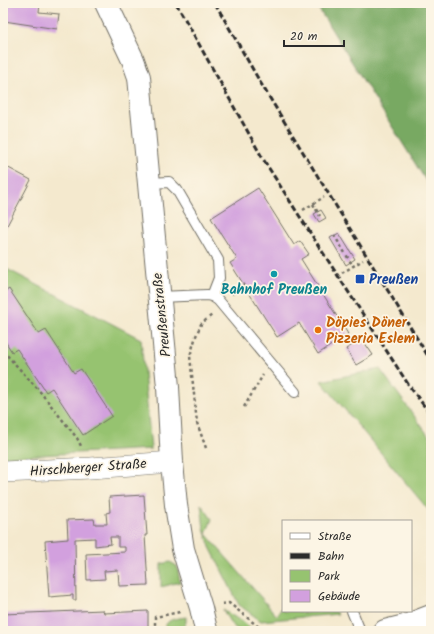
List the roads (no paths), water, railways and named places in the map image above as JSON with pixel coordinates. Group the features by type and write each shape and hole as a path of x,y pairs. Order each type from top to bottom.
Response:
{"street":[{"name":"Preußenstraße","path":"106,3 133,60 139,77 168,387 176,505 183,549 209,630"},
{"name":"Hirschberger Straße","path":"3,472 91,468 172,462"},
{"path":"385,631 405,626 431,616"}],"lane":[{"path":"149,183 168,182 177,190 218,260 219,278 212,296"},
{"path":"160,297 207,295 218,300 295,392"},
{"path":"352,612 360,631"}],"railway":[{"path":"176,3 263,159 410,387 431,415"},
{"path":"215,3 260,82 431,361"}],"place":[{"name":"Bahnhof Preußen","path":"274,274"},
{"name":"Preußen","path":"360,279"},
{"name":"Döpies Döner Pizzeria Eslem","path":"318,330"}]}
